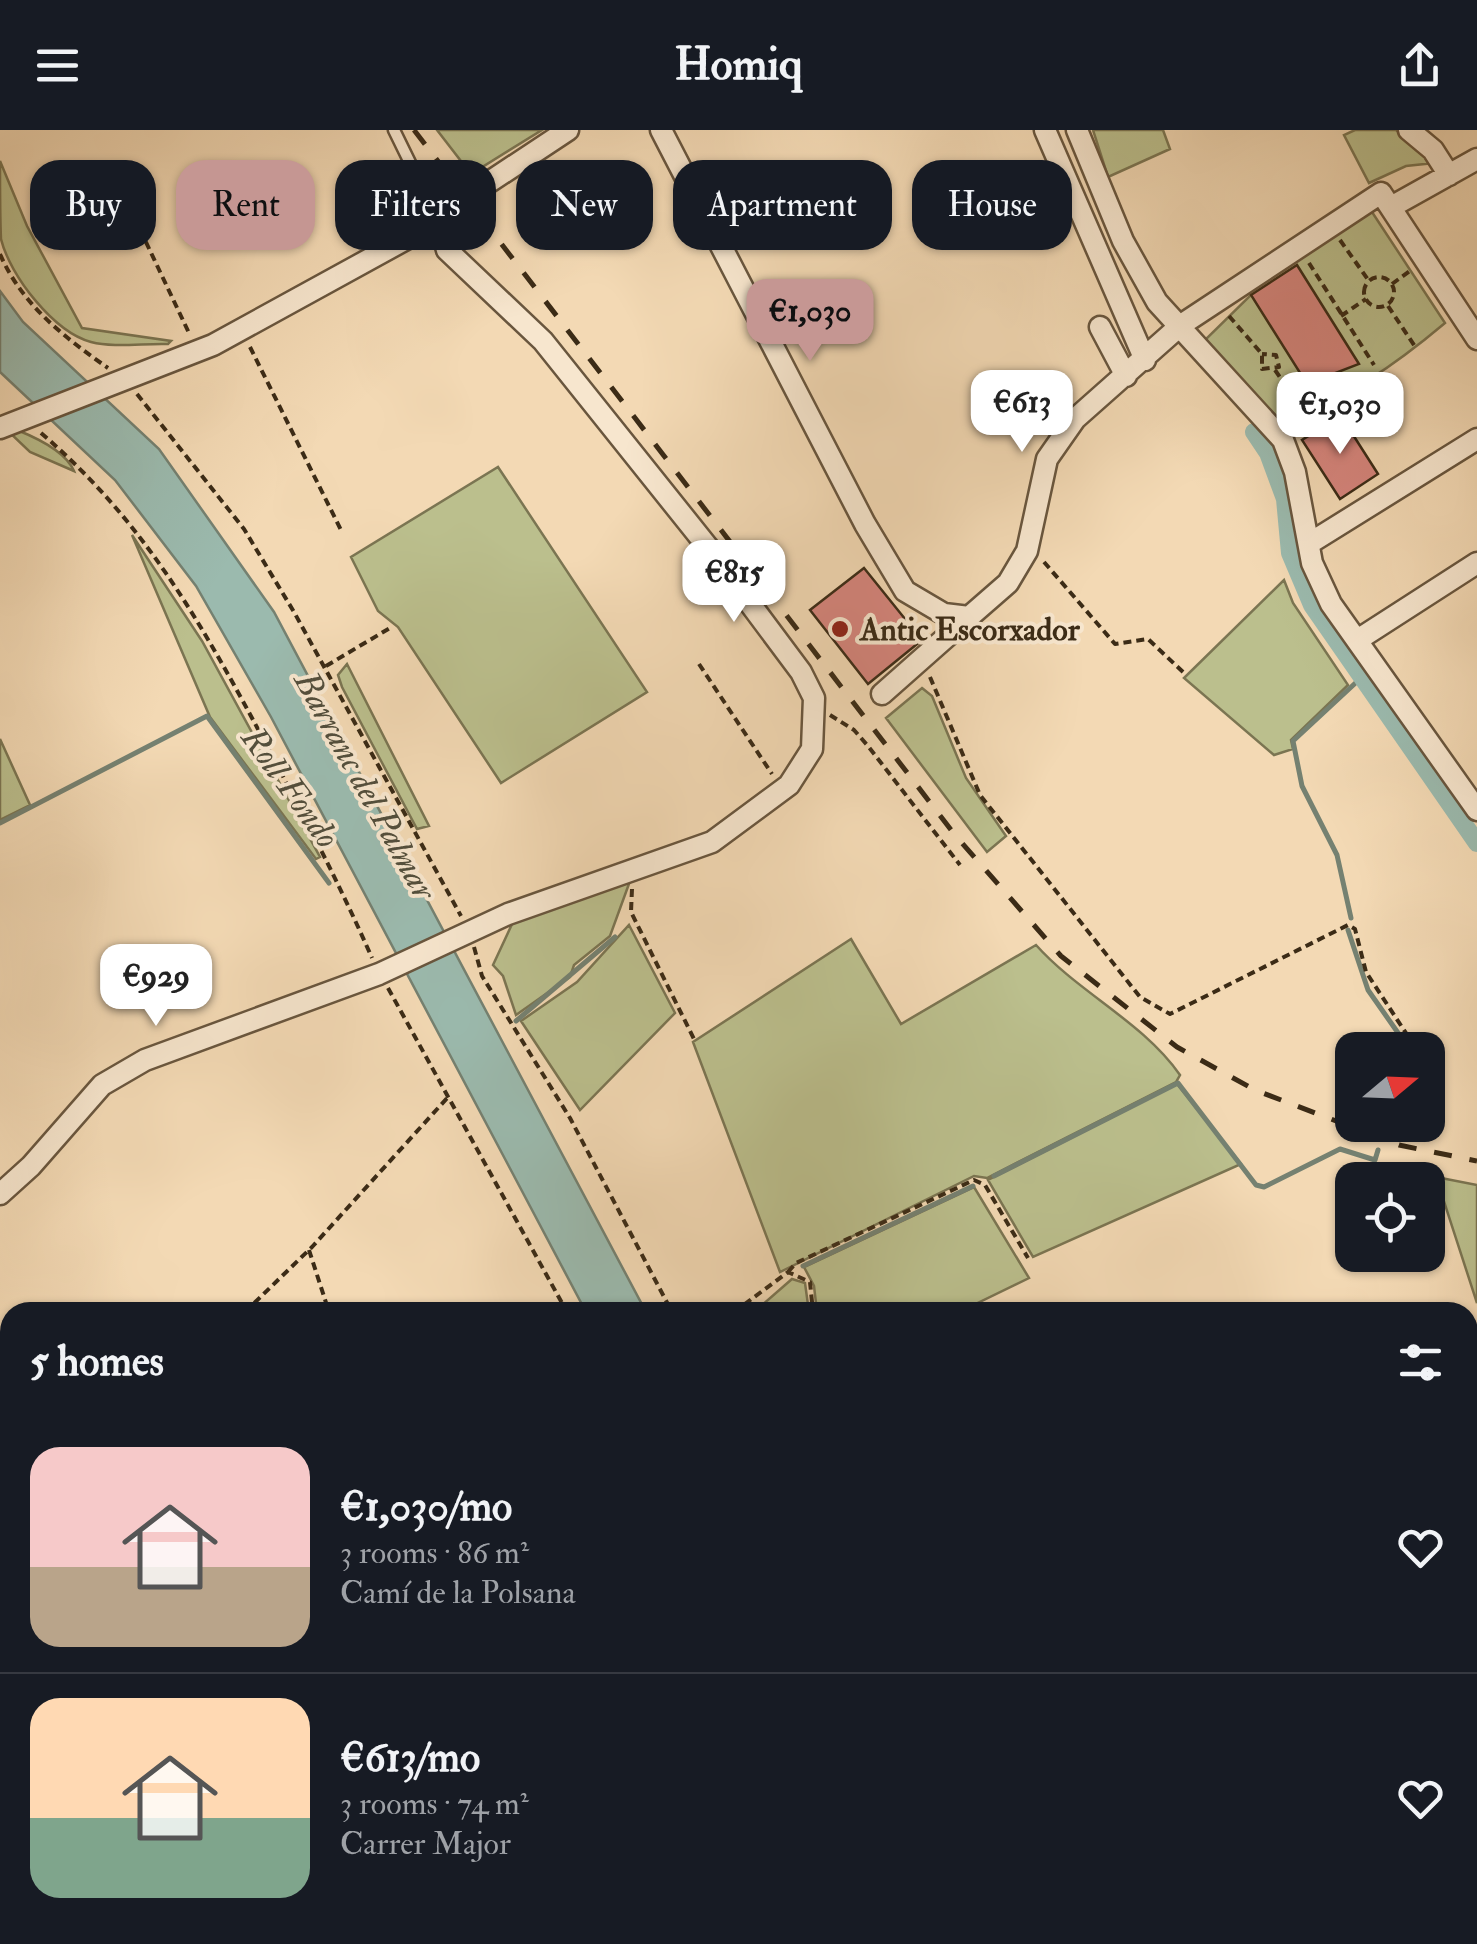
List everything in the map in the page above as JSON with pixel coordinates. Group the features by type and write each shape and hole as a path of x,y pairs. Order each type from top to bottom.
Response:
{"street":[{"path":"496,178 568,130"},
{"path":"661,130 905,591 944,614 969,618"},
{"path":"1044,130 1150,356"},
{"path":"1077,130 1139,274 1157,302 1284,440 1296,472 1312,563 1331,604 1477,810"},
{"path":"1409,130 1433,150 1448,175"},
{"path":"882,694 1008,583 1027,551 1047,459 1075,419 1181,326 1386,200 1477,160"},
{"path":"1386,200 1474,328"},
{"path":"0,428 198,351 385,250"},
{"path":"0,1194 31,1166 102,1085 144,1060 379,974 471,935 508,914 712,842 783,790 802,770 812,750 814,698 801,672 707,546 543,341 447,250"},
{"path":"1100,327 1126,376"},
{"path":"1310,543 1477,440"},
{"path":"1359,639 1477,563"}],"lane":[{"path":"394,130 409,160"}],"path":[{"path":"1332,230 1369,281 1366,300 1341,316"},
{"path":"150,250 198,351"},
{"path":"0,254 24,296 59,333 125,380 244,529 471,935 482,976 570,1118 667,1302"},
{"path":"1306,259 1374,365"},
{"path":"1366,300 1378,307 1387,305 1394,293 1392,284 1379,277 1369,281"},
{"path":"1387,305 1416,348"},
{"path":"1229,316 1262,354 1277,356 1285,352"},
{"path":"241,329 341,530"},
{"path":"1252,374 1261,367 1262,354"},
{"path":"1277,356 1276,370 1302,409"},
{"path":"1261,367 1276,370"},
{"path":"25,419 78,465 142,534 214,646 335,873 379,974 562,1302"},
{"path":"1027,551 1050,567 1115,644 1148,639 1184,673"},
{"path":"324,666 390,628"},
{"path":"699,664 783,790"},
{"path":"917,667 941,694 980,795 1140,997 1170,1014 1348,926 1355,930 1366,972 1405,1032"},
{"path":"815,712 842,720 854,730 960,865"},
{"path":"640,868 629,898 631,912 694,1039"},
{"path":"255,1302 309,1250 449,1096"},
{"path":"748,1302 796,1263 974,1180 985,1184 1028,1258"},
{"path":"309,1250 327,1302"},
{"path":"788,1272 810,1282 812,1302"}],"green space":[{"path":"437,130 542,130 494,160 460,160"},
{"path":"1093,130 1163,130 1170,149 1108,177"},
{"path":"1355,130 1396,130 1434,163 1406,166 1369,183 1344,135"},
{"path":"0,161 30,232 30,250 40,250 82,328 171,341 100,344 77,336 36,301 14,269 1,239"},
{"path":"1370,209 1445,323 1368,381 1282,423 1204,341 1251,295 1249,288"},
{"path":"17,430 58,452 74,471 30,452 10,433"},
{"path":"498,467 647,692 501,783 398,627 378,611 351,557"},
{"path":"132,535 202,641 320,857 316,859 210,717"},
{"path":"1284,580 1293,603 1348,685 1291,740 1293,749 1274,755 1184,678"},
{"path":"347,664 429,826 417,829 342,687 338,675"},
{"path":"922,688 932,696 966,778 1006,836 987,852 886,718"},
{"path":"0,739 30,805 0,820"},
{"path":"630,881 610,936 574,965 570,977 516,1015 503,976 493,965 513,922"},
{"path":"629,925 675,1013 580,1110 521,1021 577,982"},
{"path":"851,939 901,1024 1036,945 1148,1039 1180,1075 1176,1082 987,1178 974,1176 780,1272 693,1042"},
{"path":"1177,1084 1241,1164 1033,1257 988,1180"},
{"path":"1445,1179 1477,1185 1477,1302 1445,1205"},
{"path":"974,1187 1029,1278 980,1302 816,1302 814,1286 804,1267"},
{"path":"792,1279 805,1283 808,1302 766,1302"}],"shaded area":[{"path":"0,291 23,322 159,449 274,612 641,1302 581,1302 271,717 196,586 115,480 0,372"}],"building":[{"path":"1297,265 1359,364 1307,384 1251,295"},
{"path":"1341,416 1378,474 1340,499 1302,440"},
{"name":"Antic Escorxador","path":"864,568 922,640 868,684 810,610"}],"waterway":[{"path":"1254,432 1268,453 1285,499 1290,553 1312,605 1477,843"},
{"path":"1351,918 1337,855 1302,786 1293,741 1363,676"},
{"name":"Roll Fondo","path":"0,823 207,716 329,883"},
{"path":"1348,930 1368,990 1397,1032"},
{"name":"Roll Fondo","path":"516,1021 615,937"},
{"path":"994,1176 1178,1083 1256,1185 1264,1187 1340,1149 1375,1160 1378,1150"},
{"path":"803,1266 973,1186"}],"railway":[{"path":"414,130 955,835 1061,956 1177,1047 1255,1090 1399,1145 1477,1161"}],"place":[{"name":"Antic Escorxador","path":"840,629"}],"water label":[{"name":"Barranc del Palmar","path":"366,785"}]}
